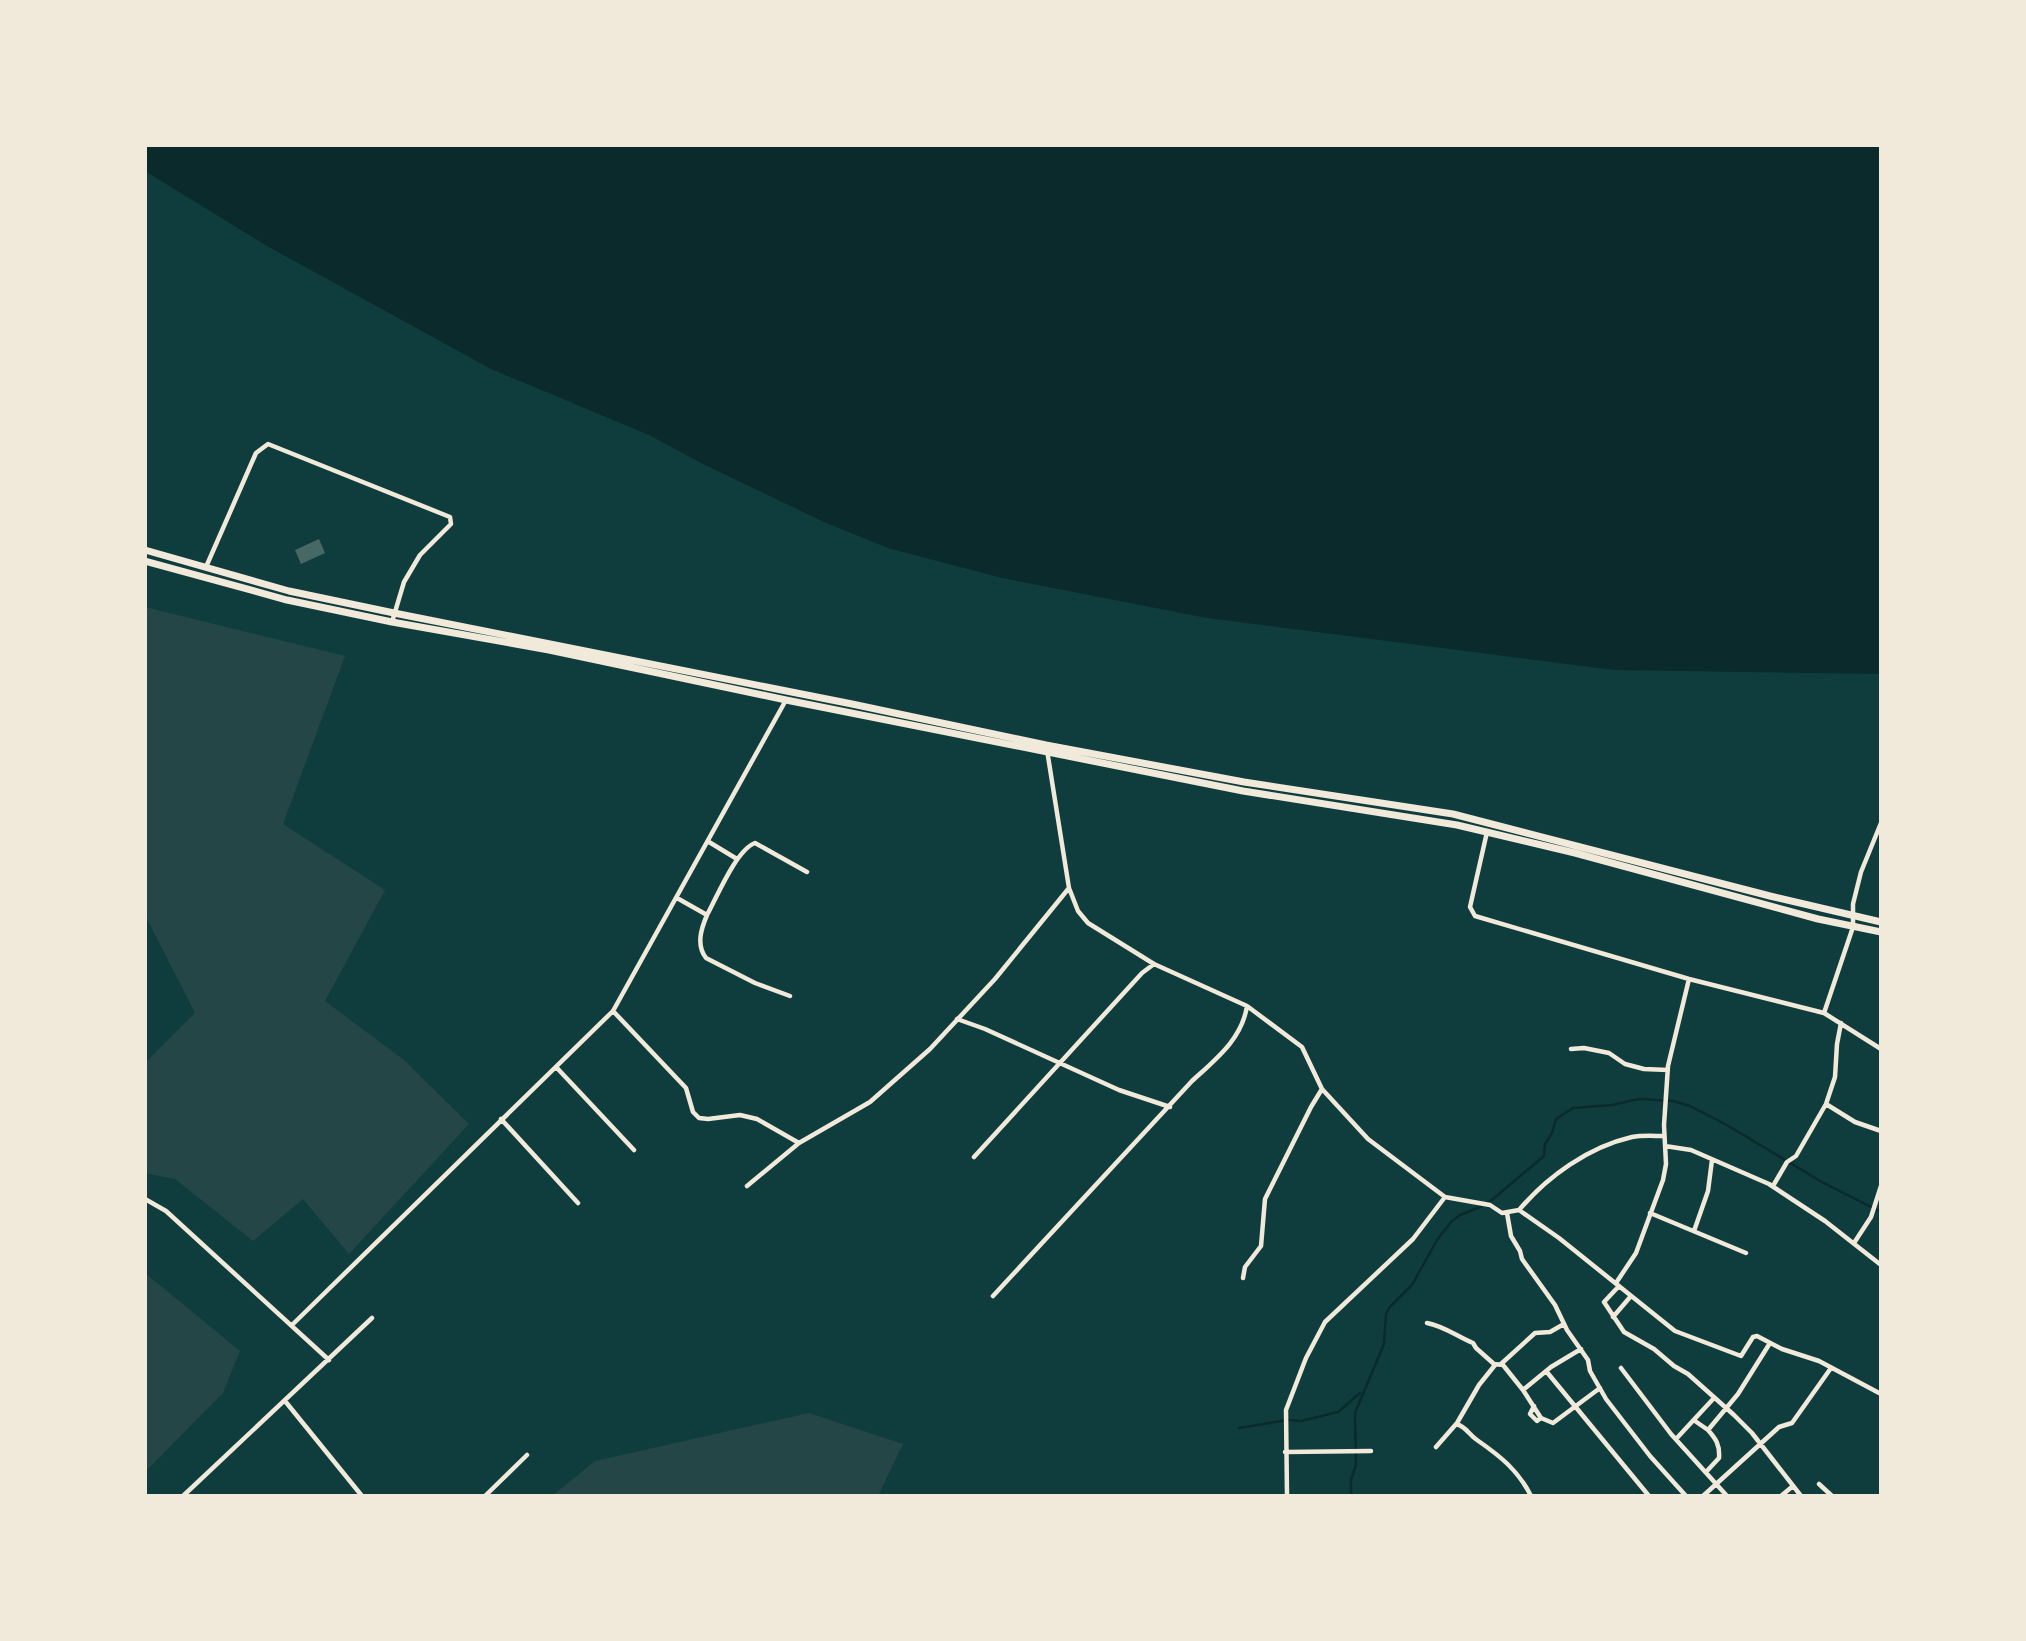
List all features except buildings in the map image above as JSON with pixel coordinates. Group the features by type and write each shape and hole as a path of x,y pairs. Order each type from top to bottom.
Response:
{"main road":[{"path":"145,550 289,591 852,704 1243,791 1375,810 1487,831 1853,927 1881,932"},
{"path":"145,561 287,600 391,622 549,650 786,700 1046,749 1453,814 1881,922"}],"street":[{"path":"205,567 256,453 268,444 450,517 451,524 420,555 404,582 391,622"},
{"path":"292,1325 613,1011 786,700"},
{"path":"1046,749 1069,888 1078,911 1088,923 1154,964 1247,1006 1302,1047 1322,1089 1368,1139 1445,1197 1490,1205 1502,1213 1518,1210 1542,1186 1589,1154 1633,1137 1664,1136"},
{"path":"1824,1013 1853,927 1853,904 1861,872 1881,823"},
{"path":"1487,831 1470,907 1475,916 1689,979 1824,1013 1881,1049"},
{"path":"709,842 737,859"},
{"path":"790,996 755,984 706,958 700,943 702,925 737,859 749,845 754,843 807,872"},
{"path":"747,1186 799,1143 870,1102 930,1049 995,979 1069,888"},
{"path":"677,898 707,915"},
{"path":"974,1157 1142,973 1154,964"},
{"path":"1689,979 1668,1070 1664,1136 1666,1164 1663,1180 1636,1253 1604,1302 1624,1332 1654,1349 1726,1408 1760,1443 1801,1496"},
{"path":"993,1296 1192,1081 1225,1051 1245,1021 1247,1006"},
{"path":"613,1011 686,1088 692,1112 699,1118 740,1115 757,1119 799,1143"},
{"path":"957,1019 1119,1090 1170,1107"},
{"path":"1773,1186 1789,1161 1796,1156 1826,1104 1835,1077 1841,1023"},
{"path":"1571,1049 1584,1048 1613,1055 1625,1064 1644,1069 1668,1070"},
{"path":"557,1068 634,1150"},
{"path":"1243,1278 1245,1267 1261,1246 1265,1199 1322,1089"},
{"path":"1826,1104 1855,1122 1881,1131"},
{"path":"501,1119 578,1203"},
{"path":"1665,1146 1690,1150 1773,1186 1825,1220 1881,1265"},
{"path":"1694,1231 1708,1191 1712,1160"},
{"path":"1854,1243 1872,1210 1881,1186"},
{"path":"1287,1496 1286,1410 1306,1358 1325,1322 1413,1239 1445,1197"},
{"path":"145,1199 166,1210 328,1360"},
{"path":"1518,1210 1559,1238 1675,1331 1741,1356 1755,1336 1782,1349 1819,1361 1881,1394"},
{"path":"1507,1213 1511,1236 1522,1259 1555,1304 1600,1388 1650,1457 1686,1496"},
{"path":"1650,1213 1746,1253"},
{"path":"1613,1317 1631,1296"},
{"path":"183,1496 372,1318"},
{"path":"1427,1323 1445,1328 1473,1343 1523,1390 1541,1418 1553,1423 1600,1388"},
{"path":"1436,1447 1456,1424 1481,1382 1498,1365 1535,1333 1550,1332 1564,1324"},
{"path":"1708,1430 1738,1394 1770,1343"},
{"path":"1523,1390 1546,1371 1581,1349"},
{"path":"1621,1368 1676,1439 1727,1496"},
{"path":"1703,1496 1779,1427 1792,1423 1831,1368"},
{"path":"1546,1371 1649,1496"},
{"path":"1676,1439 1714,1398"},
{"path":"285,1401 360,1495"},
{"path":"1534,1406 1530,1412 1532,1417 1537,1421 1541,1418"},
{"path":"1695,1421 1708,1430 1720,1448 1719,1458 1706,1472"},
{"path":"1456,1424 1466,1428 1478,1441 1517,1471 1531,1496"},
{"path":"1285,1451 1371,1451"},
{"path":"485,1496 527,1455"},
{"path":"1819,1484 1832,1496"},
{"path":"1781,1496 1793,1486"}],"shaded area":[{"path":"145,145 1881,145 1881,674 1614,670 1207,618 1002,578 888,548 824,522 649,435 491,369 267,246 145,171"},
{"path":"145,607 345,656 283,824 385,890 325,1001 404,1060 469,1124 349,1254 303,1199 253,1241 175,1179 145,1173 145,1063 195,1013 145,915"},
{"path":"145,1273 240,1351 223,1393 145,1472"},
{"path":"809,1413 903,1444 878,1496 552,1496 595,1461"}],"waterway":[{"path":"1351,1496 1351,1480 1356,1465 1355,1413 1384,1344 1389,1308 1412,1285 1437,1240 1451,1222 1493,1199 1544,1156 1545,1144 1556,1119 1573,1108 1612,1105 1639,1099 1673,1101 1690,1106 1822,1182 1881,1212"},
{"path":"1239,1428 1287,1420 1301,1421 1338,1412 1360,1393"}]}
